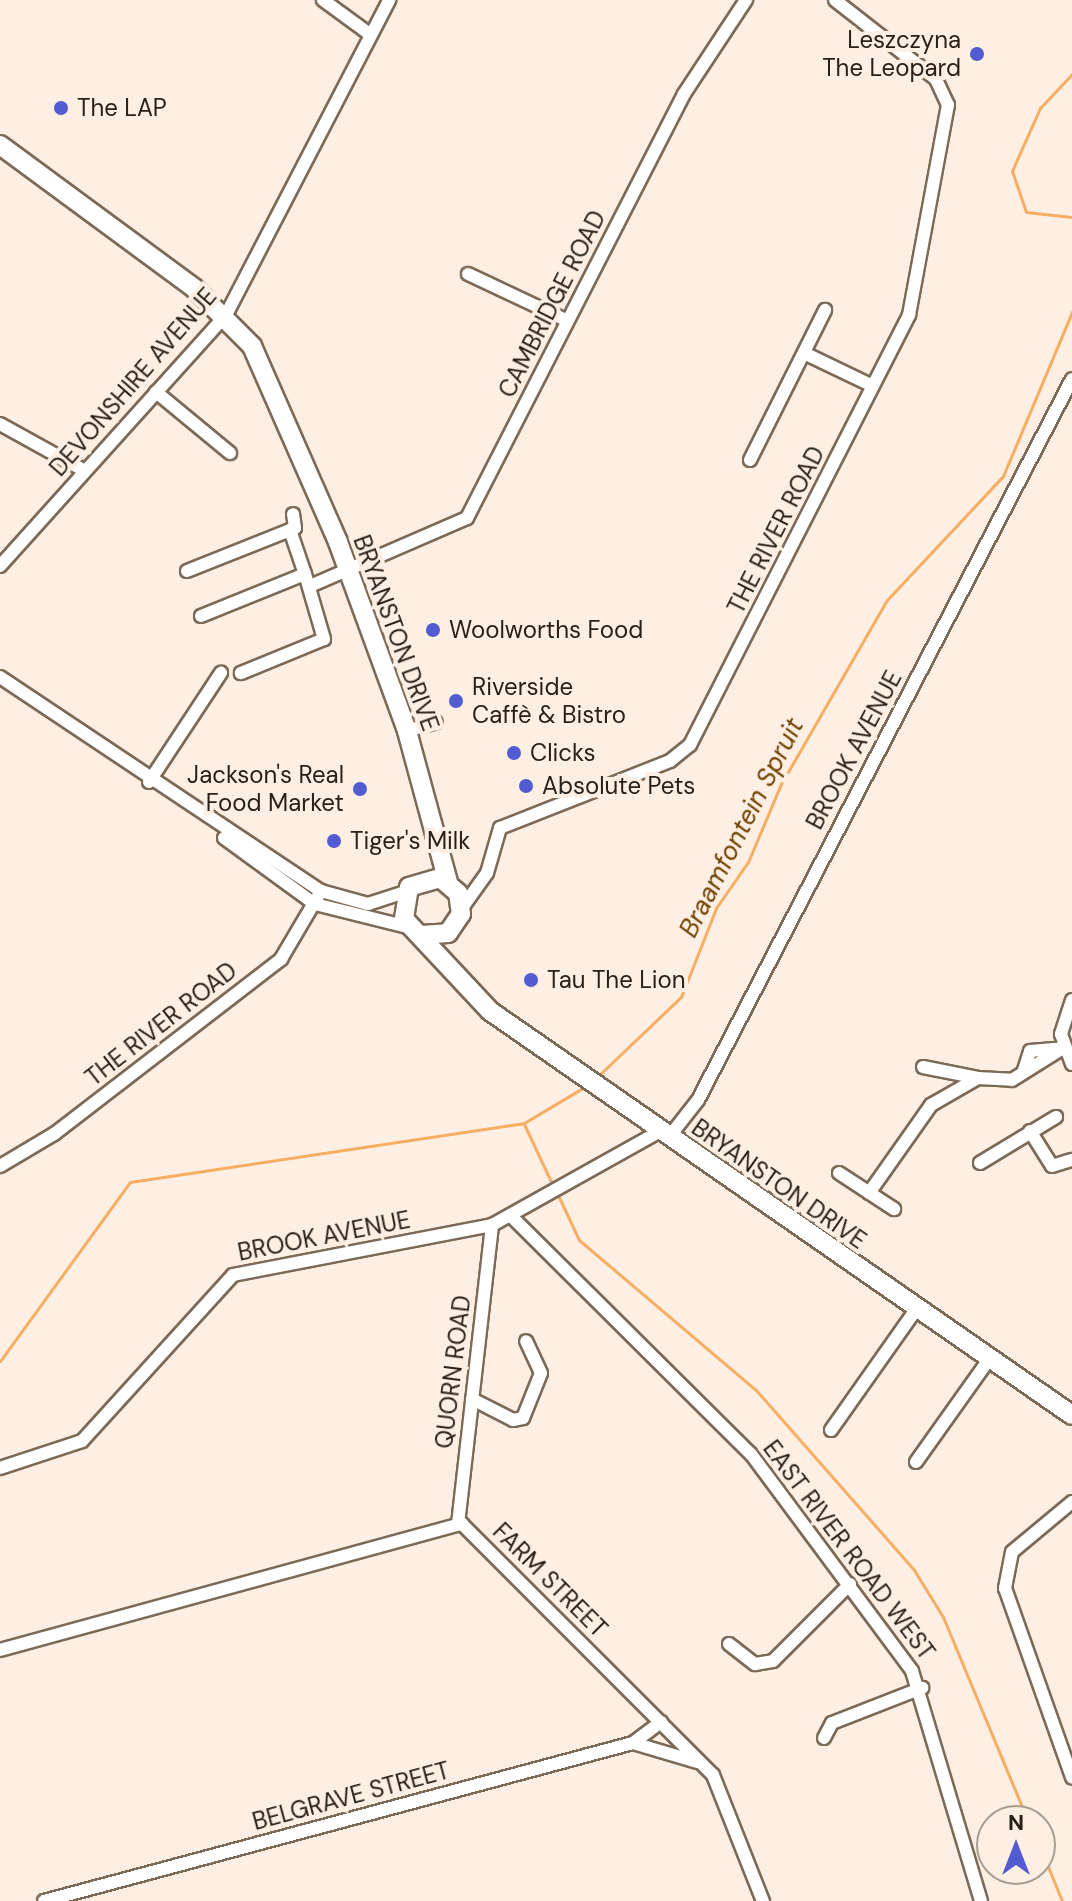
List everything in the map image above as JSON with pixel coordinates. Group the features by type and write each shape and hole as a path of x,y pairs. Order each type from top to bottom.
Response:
{"main road":[{"name":"BRYANSTON DRIVE","path":"0,145 226,315 252,346 407,731 429,797 436,861 450,884"},
{"name":"BRYANSTON DRIVE","path":"343,573 419,791 426,852 410,888"},
{"path":"461,914 439,936 415,931 402,910 410,888 450,884 461,914 454,957 464,987"},
{"name":"BRYANSTON DRIVE","path":"415,931 464,987 551,1056 1072,1415"}],"street":[{"path":"323,0 371,35"},
{"name":"DEVONSHIRE AVENUE","path":"0,566 226,315 389,0"},
{"name":"CAMBRIDGE ROAD","path":"201,616 307,580 343,573 467,518 693,76 746,0"},
{"name":"THE RIVER ROAD","path":"461,914 487,873 500,828 670,761 690,745 873,386 921,279 947,132 941,85 835,0"},
{"path":"468,274 568,321"},
{"path":"750,460 825,310"},
{"path":"804,353 873,386"},
{"name":"BROOK AVENUE","path":"0,1468 82,1441 233,1275 492,1225 664,1134 698,1100 1072,379"},
{"path":"156,392 230,453"},
{"path":"0,424 85,471"},
{"path":"241,673 324,639 290,530 293,514"},
{"path":"187,571 290,530"},
{"path":"149,782 221,673"},
{"path":"0,677 149,782 321,891 368,904 410,888"},
{"path":"407,731 436,722"},
{"path":"192,809 315,904 415,931"},
{"path":"450,884 487,873"},
{"name":"THE RIVER ROAD","path":"0,1166 54,1134 273,966 321,891"},
{"path":"1072,1000 1062,1023 1063,1048 1072,1064"},
{"path":"923,1067 978,1078 1012,1080 1023,1073 1030,1051 1063,1048"},
{"path":"869,1193 927,1109 978,1078"},
{"path":"980,1163 1056,1117"},
{"path":"1030,1131 1052,1166 1072,1160"},
{"path":"839,1173 894,1209"},
{"name":"EAST RIVER ROAD WEST","path":"512,1217 751,1454 850,1584 922,1688 981,1901"},
{"name":"QUORN ROAD","path":"458,1524 492,1225"},
{"path":"831,1430 917,1308"},
{"path":"472,1399 513,1420 523,1418 541,1373 526,1341"},
{"path":"916,1462 990,1358"},
{"path":"1072,1502 1012,1552 1005,1588 1072,1777"},
{"name":"FARM STREET","path":"0,1650 458,1524 707,1767 763,1901"},
{"path":"729,1644 755,1664 773,1661 850,1584"},
{"path":"824,1738 832,1723 922,1688"},
{"name":"BELGRAVE STREET","path":"44,1901 633,1743 661,1722"},
{"path":"633,1743 666,1748 707,1767"}],"waterway":[{"name":"Braamfontein Spruit","path":"1072,74 1040,108 1012,171 1026,212 1072,217"},
{"name":"Braamfontein Spruit","path":"598,1076 681,997 716,908 748,862 781,784 887,600 1003,476 1072,312"},
{"name":"Braamfontein Spruit","path":"0,1361 130,1182 524,1123 586,1086"},
{"path":"524,1124 553,1186"},
{"path":"557,1193 579,1240 756,1390 914,1570 943,1617 1021,1805"},
{"path":"1055,1885 1062,1901"}],"place":[{"name":"Leszczyna The Leopard","path":"977,54"},
{"name":"The LAP","path":"61,108"},
{"name":"Woolworths Food","path":"433,630"},
{"name":"Riverside Caffè & Bistro","path":"456,701"},
{"name":"Clicks","path":"514,753"},
{"name":"Absolute Pets","path":"526,786"},
{"name":"Jackson's Real Food Market","path":"360,789"},
{"name":"Tiger's Milk","path":"334,841"},
{"name":"Tau The Lion","path":"531,980"}]}
